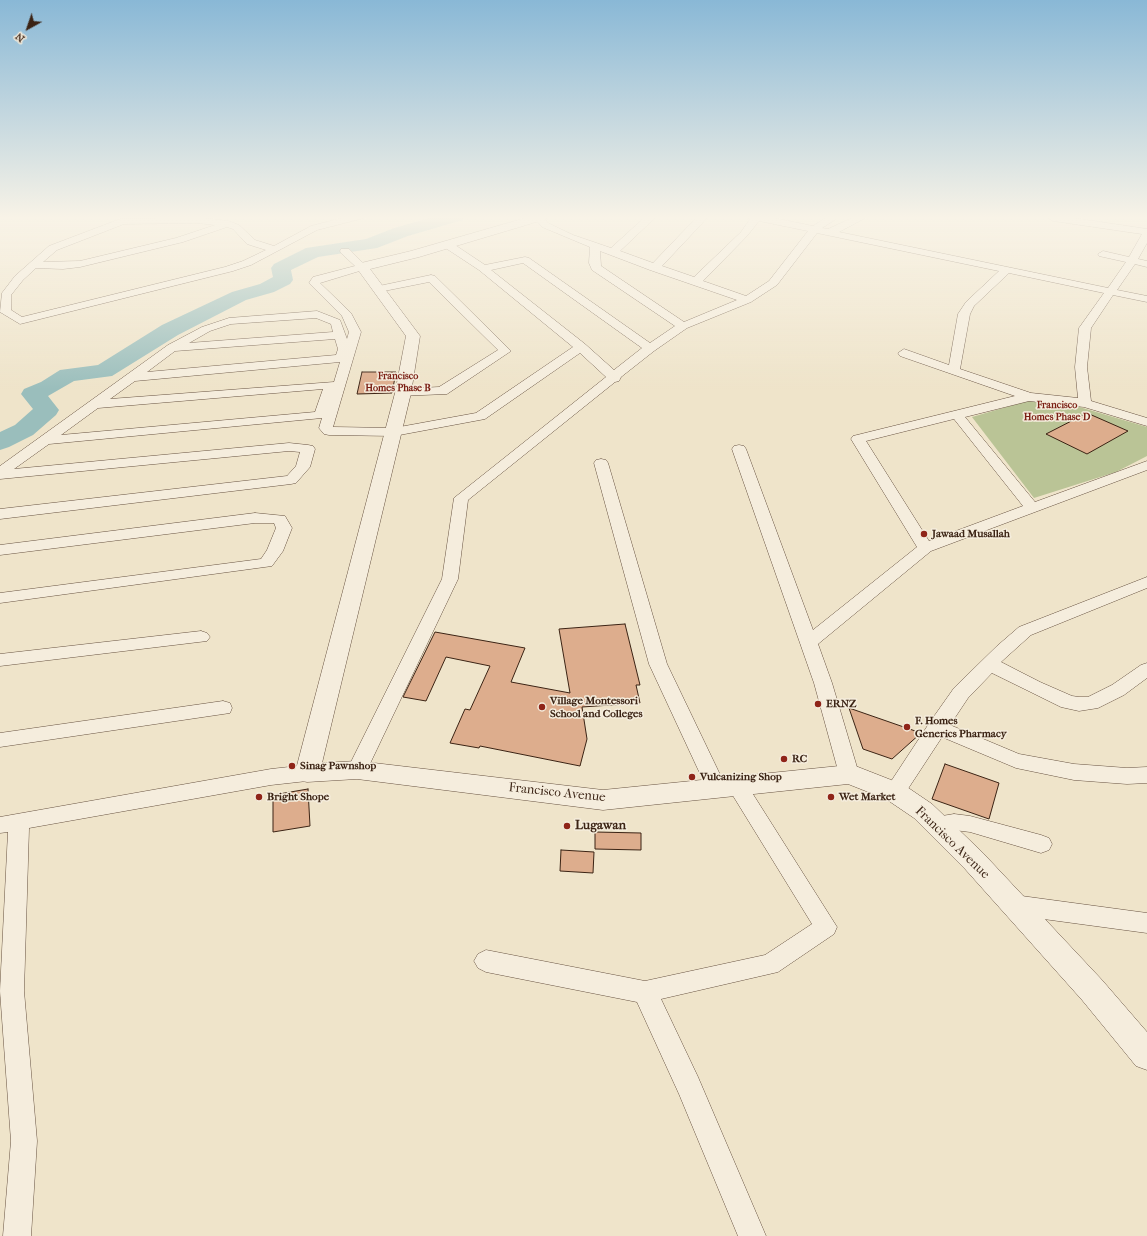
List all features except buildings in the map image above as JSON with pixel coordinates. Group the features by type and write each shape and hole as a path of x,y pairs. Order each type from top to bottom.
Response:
{"street":[{"path":"23,274 18,278 6,295 5,310 20,322 211,274"},
{"path":"339,274 314,281 314,283 347,316 355,332 326,428 329,432 394,432 480,416 580,347"},
{"path":"17,1236 24,1141 12,991 10,824 271,777 307,772 394,432 403,393 413,336 367,274"},
{"path":"490,274 580,347 614,378"},
{"path":"544,274 650,348"},
{"path":"605,274 683,326"},
{"path":"671,274 747,300"},
{"path":"695,282 703,274"},
{"path":"357,770 450,579 462,498 650,348 683,326 747,300 774,283 781,274"},
{"path":"954,370 964,314 970,304 1003,274"},
{"path":"1025,274 1147,299"},
{"path":"1085,403 1081,367 1085,328 1124,274"},
{"path":"379,289 431,278 505,351 442,391 403,393"},
{"path":"0,474 172,348 206,329 229,321 317,314 336,322 341,335 344,349 320,415 48,440"},
{"path":"172,348 341,335"},
{"path":"904,353 1029,396 1085,403 1147,422"},
{"path":"132,377 341,358"},
{"path":"96,404 331,386"},
{"path":"924,548 858,439 1029,396"},
{"path":"957,415 1031,507"},
{"path":"0,474 289,447 308,448 304,467 291,480 0,514"},
{"path":"739,449 824,683 849,774"},
{"path":"486,961 645,992 770,964 826,927 726,787 658,664 601,463"},
{"path":"809,642 924,548 1147,465"},
{"path":"0,550 255,518 280,519 284,528 275,551 266,563 0,598"},
{"path":"895,792 937,727 961,694 1025,631 1147,582"},
{"path":"0,660 201,637"},
{"path":"990,664 1034,687 1068,702 1080,704 1091,703 1118,690 1147,669"},
{"path":"0,740 223,708"},
{"path":"937,727 1016,761 1074,772 1127,776 1147,775"},
{"name":"Francisco Avenue","path":"307,772 357,770 603,800 788,779 849,774 895,792 922,811 937,824 974,861 1092,990 1147,1054"},
{"path":"937,824 954,822 970,824 1041,844"},
{"path":"1014,905 1147,923"},
{"path":"645,992 689,1086 752,1236"}],"green space":[{"path":"1034,399 1076,406 1147,427 1147,456 1116,472 1034,498 972,417"}],"waterway":[{"path":"0,442 24,430 47,410 33,394 49,387 68,375 104,371 170,330 239,296 267,288 283,280 282,274"}],"place":[{"name":"Jawaad Musallah","path":"924,534"},
{"name":"ERNZ","path":"818,704"},
{"name":"Village Montessori School and Colleges","path":"542,707"},
{"name":"F. Homes Generics Pharmacy","path":"907,727"},
{"name":"RC","path":"784,759"},
{"name":"Sinag Pawnshop","path":"292,766"},
{"name":"Vulcanizing Shop","path":"692,777"},
{"name":"Bright Shope","path":"259,797"},
{"name":"Wet Market","path":"831,797"},
{"name":"Lugawan","path":"567,826"}],"district":[{"name":"Francisco Homes Phase B","path":"398,382"},
{"name":"Francisco Homes Phase D","path":"1057,412"}]}
